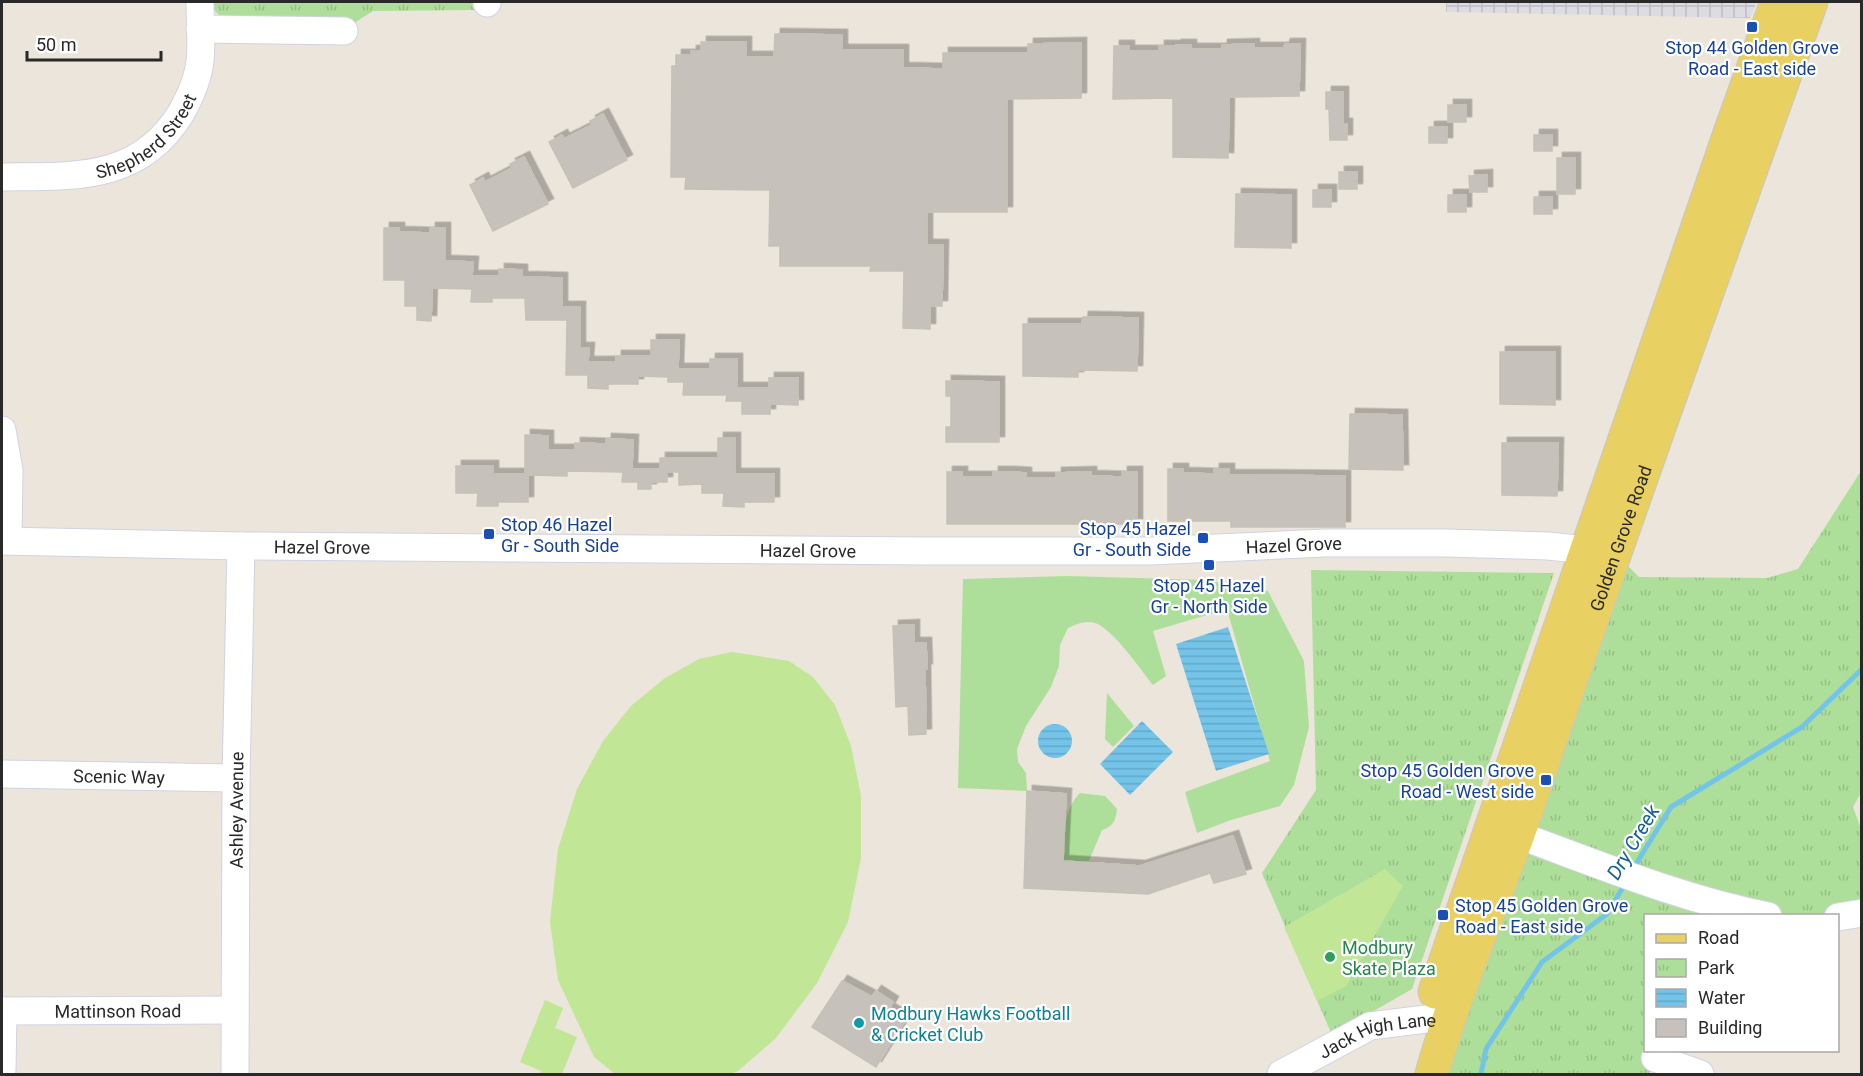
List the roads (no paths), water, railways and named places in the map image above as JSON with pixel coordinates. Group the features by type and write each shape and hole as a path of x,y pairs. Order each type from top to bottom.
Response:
{"main road":[{"name":"Golden Grove Road","path":"1410,1074 1436,1020 1505,830 1600,551 1730,133 1777,2"},
{"name":"Golden Grove Road","path":"1600,551 1811,2"},
{"name":"Golden Grove Road","path":"1432,1074 1436,1020"}],"street":[{"name":"Shepherd Street","path":"2,177 72,176 102,172 127,163 153,147 173,125 191,93 200,62 200,2"},
{"path":"200,28 344,31"},
{"path":"2,430 9,470 5,541"},
{"name":"Hazel Grove","path":"5,541 241,546 1151,551 1325,543 1446,543 1548,546 1600,551"},
{"name":"Ashley Avenue","path":"235,1074 236,778 241,546"},
{"name":"Scenic Way","path":"2,774 236,778"},
{"path":"1505,830 1655,885 1707,909 1758,914"},
{"path":"1839,917 1862,913"},
{"name":"Mattinson Road","path":"2,1011 234,1010"},
{"path":"2,1011 2,1070"},
{"name":"Jack High Lane","path":"1281,1074 1370,1026 1436,1020"},
{"path":"1654,1061 1700,1074"}],"water":[{"path":"1228,627 1269,754 1216,771 1176,644"},
{"path":"1142,721 1173,752 1130,795 1100,764"},
{"path":"1055,724 1067,729 1072,741 1067,753 1055,758 1043,753 1038,741 1043,729"}],"waterway":[{"name":"Dry Creek","path":"1633,869 1671,807 1802,727 1862,669"},
{"name":"Dry Creek","path":"1481,1074 1486,1049 1542,962 1607,914 1626,882"}],"place":[{"name":"Stop 44 Golden Grove Road - East side","path":"1752,27"},
{"name":"Stop 46 Hazel Gr - South Side","path":"489,534"},
{"name":"Stop 45 Hazel Gr - South Side","path":"1203,538"},
{"name":"Stop 45 Hazel Gr - North Side","path":"1209,565"},
{"name":"Stop 45 Golden Grove Road - West side","path":"1546,780"},
{"name":"Stop 45 Golden Grove Road - East side","path":"1443,915"},
{"name":"Modbury Skate Plaza","path":"1330,957"},
{"name":"Modbury Hawks Football & Cricket Club","path":"859,1023"}]}
